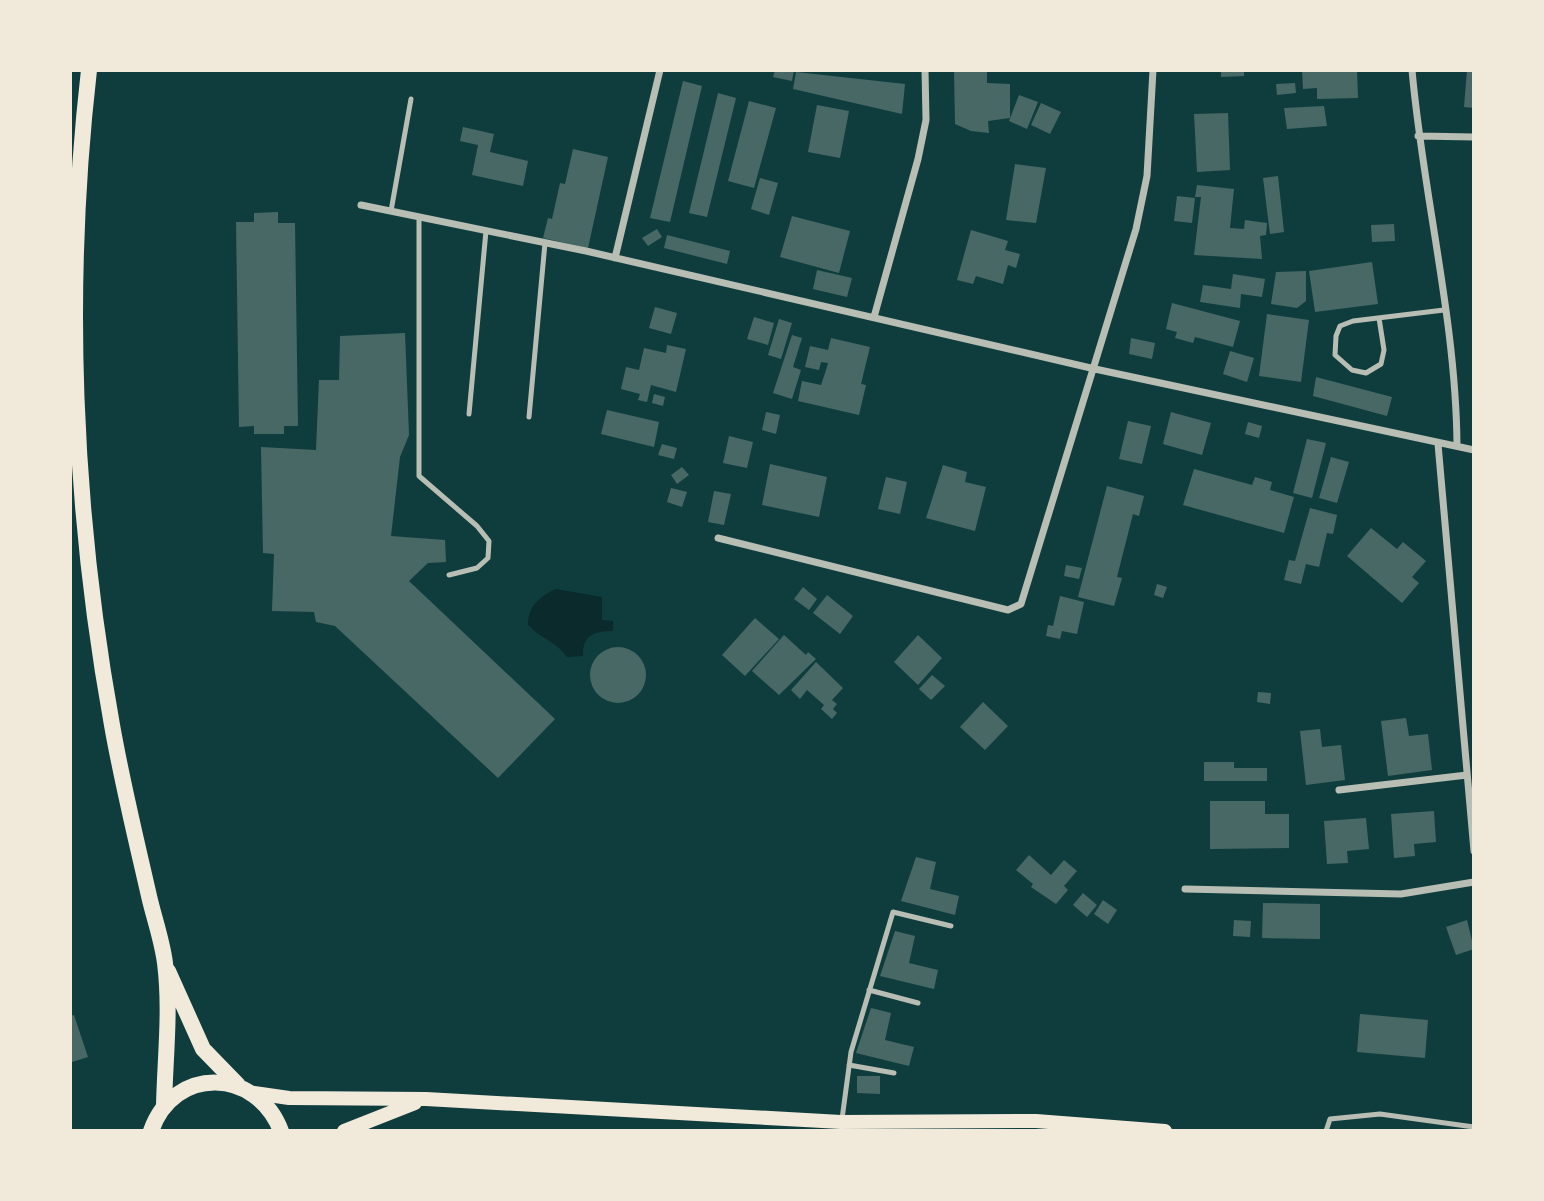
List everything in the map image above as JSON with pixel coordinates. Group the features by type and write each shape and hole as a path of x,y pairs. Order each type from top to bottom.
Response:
{"main road":[{"path":"89,70 80,150 74,264 77,428 95,609 112,725 164,963 168,1059 164,1106"},
{"path":"164,963 203,1049 246,1090 266,1104 281,1131"},
{"path":"151,1131 164,1106 176,1095 198,1085 223,1083 289,1098 426,1099 841,1122 1036,1121 1165,1131"},
{"path":"344,1131 426,1099"}],"street":[{"path":"615,258 660,70"},
{"path":"874,317 918,159 926,120 925,70"},
{"path":"718,538 1008,610 1021,604 1136,229 1147,176 1153,70"},
{"path":"1412,70 1418,136 1456,397 1457,445"},
{"path":"1418,136 1474,136"},
{"path":"361,205 615,258 1095,369 1474,450"},
{"path":"1438,444 1474,852"},
{"path":"1339,790 1467,775"},
{"path":"1185,890 1401,894 1474,882"}],"lane":[{"path":"391,211 411,99"},
{"path":"419,217 419,476 477,526 489,541 488,558 477,568 449,575"},
{"path":"470,414 486,231"},
{"path":"529,417 545,243"},
{"path":"1379,318 1384,350 1381,364 1366,373 1352,370 1335,355 1335,336 1340,326 1379,318 1444,310"},
{"path":"841,1122 849,1065 893,912 951,926"},
{"path":"870,990 918,1003"},
{"path":"849,1065 894,1073"},
{"path":"1326,1131 1330,1119 1380,1114 1474,1127"},
{"path":"1036,1121 1058,1131"}],"water":[{"path":"556,589 602,597 602,620 613,621 613,631 595,633 587,639 583,656 567,657 528,625 530,612 536,602"}],"building":[{"path":"775,70 794,70 792,81 773,77"},
{"path":"954,70 987,70 987,83 1010,84 1010,118 988,121 989,133 971,131 955,124"},
{"path":"1221,70 1244,70 1244,76 1221,77"},
{"path":"1302,70 1357,70 1358,98 1317,99 1317,88 1303,89"},
{"path":"1467,70 1474,70 1474,108 1464,107"},
{"path":"796,72 905,84 902,114 793,89"},
{"path":"683,81 702,86 670,222 650,218"},
{"path":"1295,83 1296,93 1277,95 1276,84"},
{"path":"718,93 736,98 707,217 689,213"},
{"path":"1019,95 1038,102 1027,129 1009,121"},
{"path":"749,101 776,108 754,188 728,181"},
{"path":"1041,103 1061,112 1050,134 1031,125"},
{"path":"817,105 849,111 840,158 808,152"},
{"path":"1324,106 1327,126 1287,129 1284,108"},
{"path":"1228,113 1230,170 1197,172 1194,114"},
{"path":"463,127 494,134 490,152 528,161 523,186 472,175 478,145 460,141"},
{"path":"573,149 608,157 588,248 543,238 548,218 552,219 560,183 565,184"},
{"path":"1015,164 1046,168 1036,223 1006,220"},
{"path":"1278,176 1284,232 1270,234 1263,178"},
{"path":"760,178 778,183 769,215 751,209"},
{"path":"1197,185 1234,189 1230,228 1244,229 1245,220 1267,223 1266,235 1260,236 1262,259 1194,255 1201,197 1195,197"},
{"path":"1177,196 1195,198 1192,223 1174,221"},
{"path":"278,212 278,223 295,223 298,426 284,426 284,434 254,434 254,426 239,427 236,222 254,222 254,213"},
{"path":"792,216 850,231 839,273 780,257"},
{"path":"1394,224 1395,241 1372,242 1371,225"},
{"path":"657,229 662,237 648,246 642,238"},
{"path":"971,230 1008,241 1005,250 1020,254 1016,268 1008,265 1003,284 976,276 973,284 957,280"},
{"path":"667,235 730,251 727,264 664,248"},
{"path":"1372,262 1378,304 1315,312 1309,271"},
{"path":"817,270 852,278 847,297 813,289"},
{"path":"1306,271 1306,301 1297,308 1271,304 1276,272"},
{"path":"1233,274 1265,279 1262,297 1241,294 1240,308 1200,302 1203,285 1231,289"},
{"path":"1172,303 1240,321 1233,347 1195,337 1193,343 1175,338 1177,332 1166,329"},
{"path":"655,307 677,313 671,334 649,328"},
{"path":"1267,314 1309,320 1301,382 1259,376"},
{"path":"754,317 774,323 768,345 747,339"},
{"path":"779,319 792,323 781,359 768,355"},
{"path":"405,333 409,435 400,457 391,536 445,540 446,562 428,563 409,581 555,719 498,778 335,626 316,622 314,612 272,611 274,554 263,553 261,447 316,450 319,380 339,380 340,336"},
{"path":"792,335 802,338 793,367 801,370 792,399 773,393"},
{"path":"831,338 870,347 861,384 866,385 859,415 798,401 802,381 821,385 828,363 821,362 819,370 805,367 810,346 828,350"},
{"path":"1131,338 1155,343 1152,359 1129,354"},
{"path":"667,345 686,349 676,392 651,385 647,402 638,400 640,394 621,389 626,367 639,370 644,348 666,353"},
{"path":"1230,351 1254,358 1247,382 1223,374"},
{"path":"1316,377 1392,397 1387,416 1313,396"},
{"path":"654,394 665,397 663,406 652,403"},
{"path":"607,410 659,422 654,447 601,434"},
{"path":"766,412 780,415 776,434 762,430"},
{"path":"1171,412 1211,423 1202,455 1163,444"},
{"path":"1128,421 1151,426 1142,464 1119,459"},
{"path":"1248,422 1262,426 1259,438 1245,434"},
{"path":"729,436 753,442 747,468 723,463"},
{"path":"1307,439 1326,443 1312,498 1293,493"},
{"path":"662,444 677,448 674,459 658,455"},
{"path":"1331,457 1349,462 1337,503 1319,498"},
{"path":"770,464 827,477 819,517 762,505"},
{"path":"943,465 967,472 965,482 986,487 975,531 926,518"},
{"path":"682,467 689,475 677,484 671,475"},
{"path":"1194,469 1252,485 1255,477 1272,482 1270,490 1294,497 1284,533 1183,505"},
{"path":"886,477 907,482 900,514 878,509"},
{"path":"1107,486 1144,496 1139,516 1133,514 1117,577 1122,578 1114,606 1078,597"},
{"path":"671,488 687,492 682,507 667,502"},
{"path":"714,491 731,494 724,525 708,522"},
{"path":"1310,508 1337,515 1333,534 1327,533 1319,567 1306,564 1301,584 1284,580 1289,560 1295,561"},
{"path":"1371,528 1397,549 1403,542 1426,561 1412,577 1419,583 1402,603 1347,556"},
{"path":"1066,565 1082,568 1079,579 1064,576"},
{"path":"1157,584 1167,587 1163,598 1154,595"},
{"path":"803,587 817,599 809,610 794,599"},
{"path":"827,595 853,616 840,634 813,613"},
{"path":"1060,596 1084,602 1077,634 1062,631 1060,639 1046,636 1048,625 1053,626"},
{"path":"755,618 779,639 745,676 722,655"},
{"path":"784,635 806,655 808,652 816,659 779,695 752,671"},
{"path":"918,635 942,658 918,685 894,662"},
{"path":"618,647 629,649 638,655 644,664 644,686 638,695 629,701 618,703 607,701 598,695 592,686 590,675 592,664 598,655 607,649"},
{"path":"816,662 843,688 832,700 837,704 833,709 837,713 832,719 821,709 824,705 807,690 800,699 791,690"},
{"path":"932,675 945,686 931,700 919,689"},
{"path":"1258,692 1271,693 1270,704 1257,702"},
{"path":"983,702 1008,726 985,750 960,727"},
{"path":"1406,718 1409,736 1428,734 1432,770 1388,776 1381,721"},
{"path":"1320,729 1322,747 1341,745 1345,780 1306,785 1300,731"},
{"path":"1204,762 1234,762 1234,768 1267,768 1267,781 1204,781"},
{"path":"1210,801 1265,801 1265,814 1289,814 1289,848 1210,849"},
{"path":"1434,811 1436,842 1414,844 1415,856 1394,858 1391,814"},
{"path":"1366,818 1369,849 1347,851 1348,863 1327,864 1324,821"},
{"path":"1029,855 1051,875 1064,860 1077,871 1064,886 1068,890 1056,904 1031,887 1033,884 1016,870"},
{"path":"916,857 936,862 930,889 959,896 955,915 901,901"},
{"path":"1083,893 1097,905 1087,917 1073,905"},
{"path":"1103,900 1117,910 1108,924 1094,914"},
{"path":"1263,903 1320,904 1320,939 1262,938"},
{"path":"1234,920 1251,921 1250,937 1233,936"},
{"path":"1467,920 1474,949 1456,955 1446,927"},
{"path":"895,931 915,936 909,963 938,970 934,989 880,976"},
{"path":"871,1008 891,1013 885,1040 914,1047 909,1066 856,1053"},
{"path":"1360,1014 1428,1020 1425,1058 1357,1052"},
{"path":"74,1015 88,1057 72,1062 70,1016"},
{"path":"857,1076 880,1076 880,1094 857,1093"}]}
